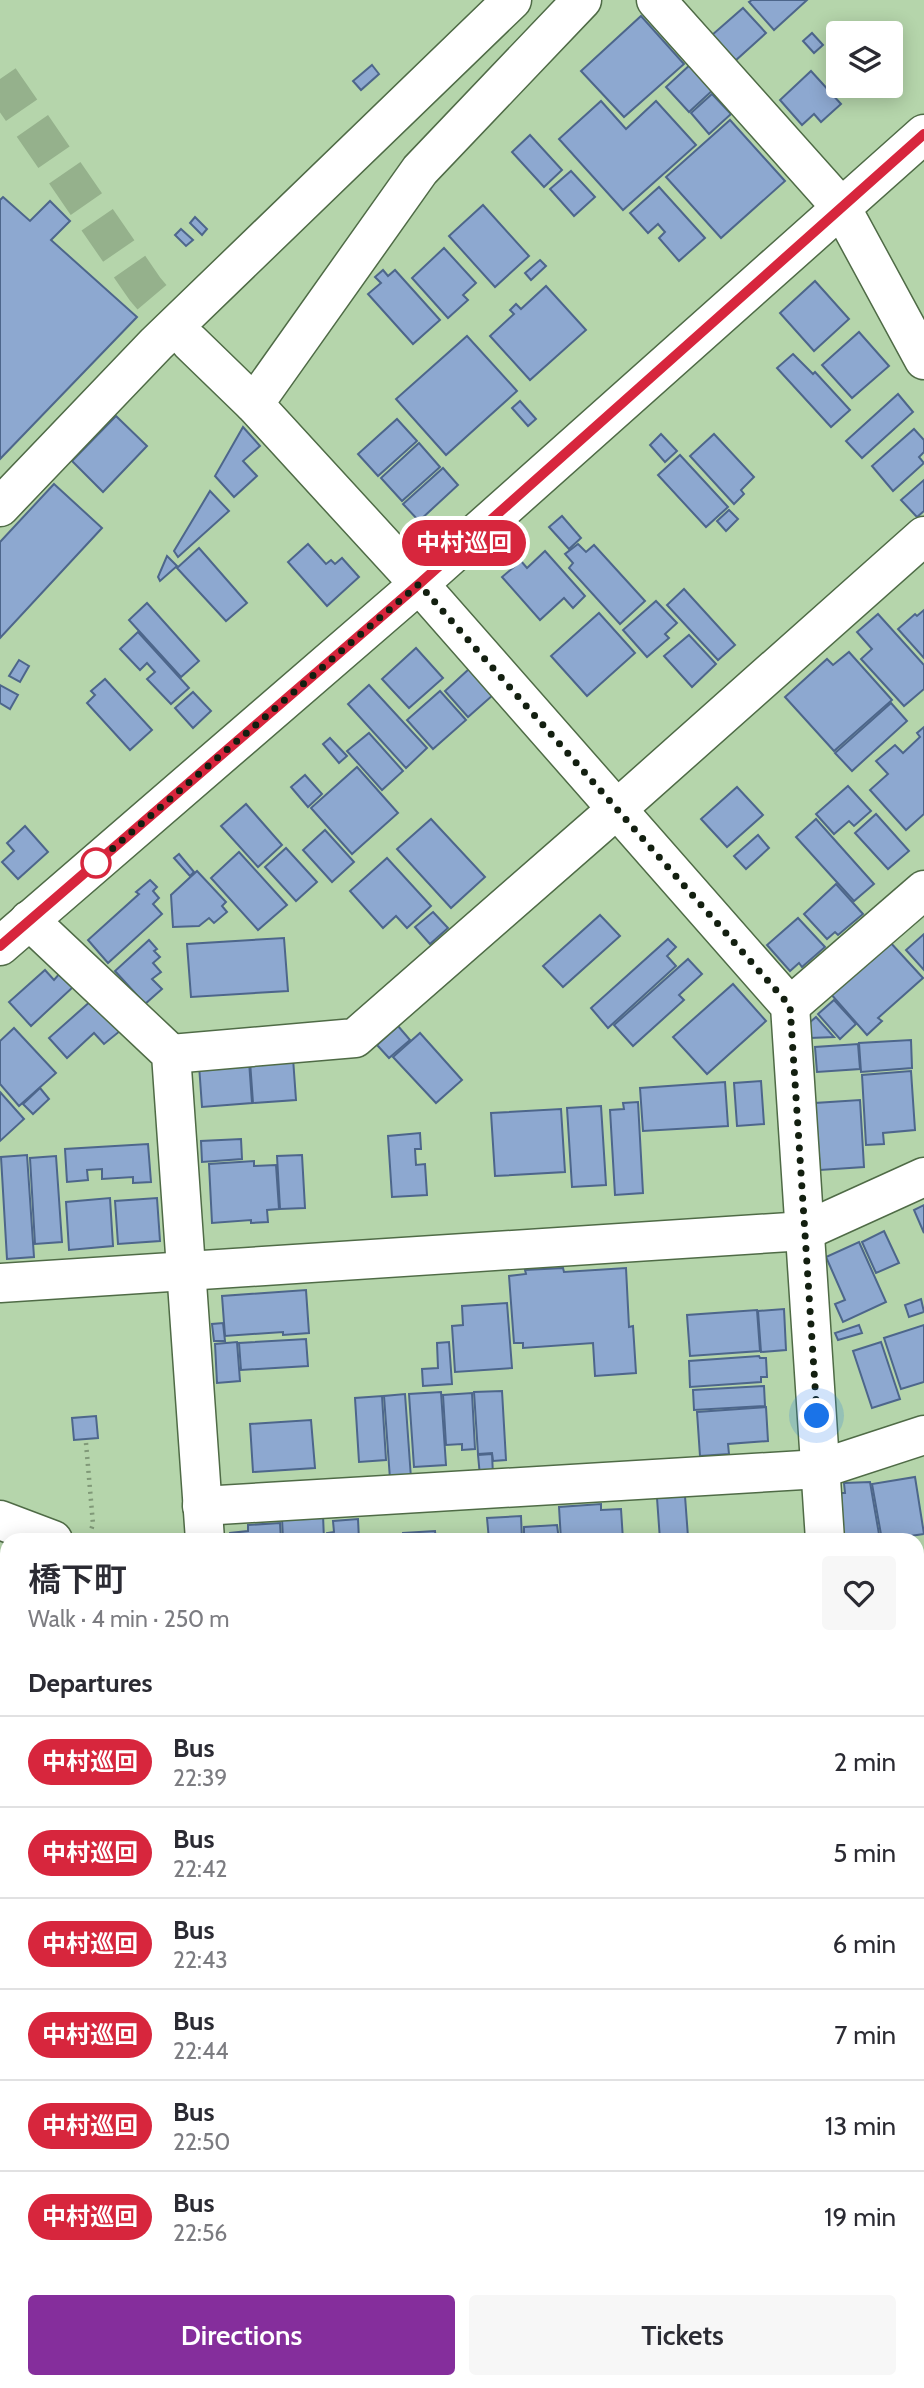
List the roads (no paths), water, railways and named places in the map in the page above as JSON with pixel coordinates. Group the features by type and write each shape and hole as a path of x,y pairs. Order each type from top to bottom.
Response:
{"street":[{"path":"0,507 156,344 512,0"},
{"path":"254,404 419,170 582,0"},
{"path":"656,0 842,207 924,360"},
{"path":"0,946 419,584 924,134"},
{"path":"190,342 254,404 419,584 790,1006 825,1533"},
{"path":"171,1054 355,1038 924,536"},
{"path":"790,1006 924,890"},
{"path":"29,920 171,1054 203,1523 820,1469 924,1434"},
{"path":"0,1283 805,1231 924,1177"},
{"path":"0,1520 34,1533"}],"tunnel":[{"path":"0,79 145,289 190,342"}]}
